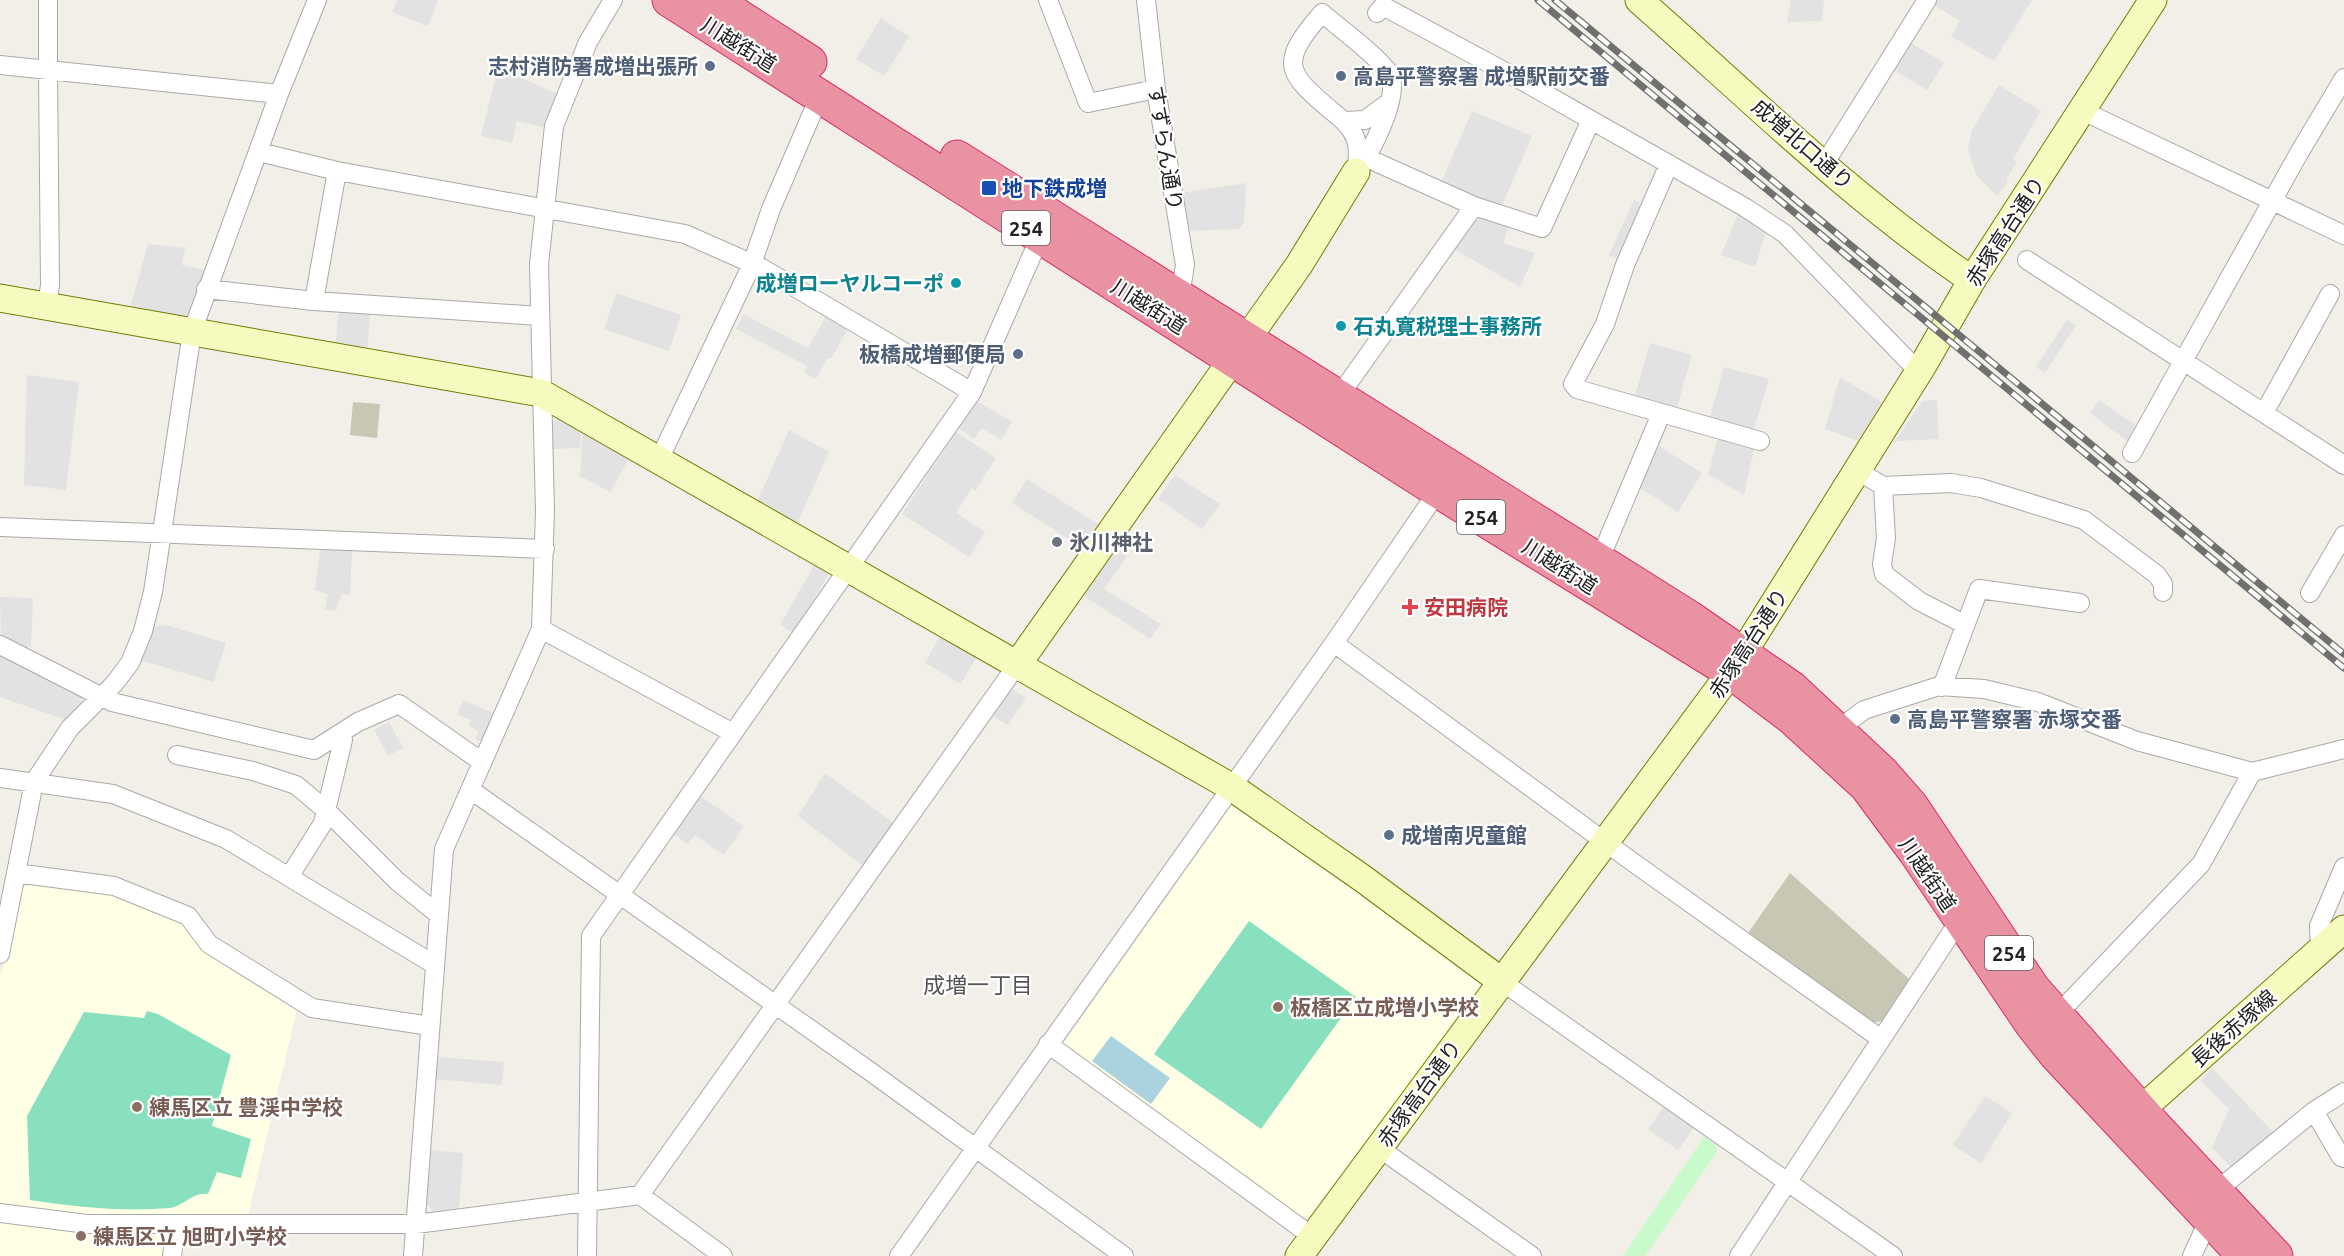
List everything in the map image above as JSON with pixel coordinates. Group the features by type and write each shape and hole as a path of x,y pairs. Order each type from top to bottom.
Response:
{"highway":[{"name":"川越街道","path":"669,0 1040,237 1240,349 1339,396 1599,561 1737,663 1866,786 1915,852 1959,921 2038,1033 2131,1118 2212,1205 2276,1256"},
{"name":"川越街道","path":"714,0 1180,296 1240,349 1438,491 1737,663 1792,688 1839,729 1911,806 2032,987 2131,1118"},
{"name":"川越街道","path":"2212,1205 2244,1256"}],"street":[{"path":"47,306 50,285 48,0"},
{"path":"0,954 5,904 16,873 34,782 70,728 130,663 143,632 153,592 192,332 279,94 317,0"},
{"path":"413,1256 444,849 541,628 545,549 539,264 554,126 588,42 613,0"},
{"path":"1048,0 1088,103 1156,89"},
{"name":"すずらん通り","path":"1146,0 1156,89 1185,264 1180,296"},
{"name":"成増北口通り","path":"1639,0 1825,164 1934,255 1972,280"},
{"path":"1825,164 1927,0"},
{"name":"赤塚高台通り","path":"1306,1247 1737,663 1919,372 1972,280 2153,0"},
{"path":"1377,13 1383,6 1746,208 1785,234 1919,372"},
{"path":"639,1195 776,1006 1303,259 1360,162 1389,102 1392,84 1386,69 1317,7 1298,42 1294,54 1293,71 1304,87 1344,121 1356,141 1360,162"},
{"path":"0,65 279,94"},
{"path":"2132,453 2344,78"},
{"path":"659,460 752,264 771,209 820,95"},
{"path":"1344,121 1365,120 1389,102"},
{"path":"2083,111 2344,235"},
{"path":"1360,162 1474,206 1542,228 1591,120"},
{"path":"259,152 337,171 545,209 598,216 685,234 752,264 972,392"},
{"path":"1669,164 1625,266 1605,324 1573,384 1577,388 1661,414 1760,441"},
{"path":"314,301 337,171"},
{"path":"1339,396 1474,206"},
{"path":"587,1256 591,936 972,392 1040,237"},
{"path":"2027,260 2344,465"},
{"path":"206,289 314,301 540,316"},
{"path":"2264,413 2330,294"},
{"path":"0,298 541,393 1233,788 1787,1184 1893,1256"},
{"path":"1599,561 1661,414"},
{"path":"1858,471 1883,486 1952,483 1981,488 2084,520 2157,575 2163,584 2163,592"},
{"path":"1883,486 1887,538 1882,564 1884,574 1919,601 1964,624"},
{"path":"899,1256 1048,1044 1233,788 1438,491"},
{"path":"0,527 545,549"},
{"path":"2310,593 2344,535"},
{"path":"1942,687 1979,589 2080,603"},
{"path":"541,628 733,733"},
{"path":"1334,643 1604,841 1881,1039"},
{"path":"0,645 112,702 314,750 358,722 399,704 482,762"},
{"path":"1839,729 1864,711 1942,687 1984,689 2038,702 2137,741 2252,772 2344,749"},
{"path":"289,877 323,823 343,740 342,733"},
{"path":"177,755 254,771 296,785 327,811 397,881 439,915"},
{"path":"2056,1016 2201,864 2252,772"},
{"path":"0,778 113,794 226,839 435,964"},
{"path":"471,790 976,1148 1124,1256"},
{"path":"2320,951 2319,926 2344,867"},
{"path":"16,873 114,886 188,916 209,944 312,1008 430,1026"},
{"path":"1739,1256 1959,921"},
{"name":"長後赤塚線","path":"2131,1118 2344,929"},
{"path":"1048,1044 1306,1247"},
{"path":"2192,1256 2212,1205 2314,1111 2344,1092"},
{"path":"2314,1111 2341,1157 2344,1158"},
{"path":"1379,1148 1532,1256"},
{"path":"0,1213 87,1224 416,1224 639,1195 723,1256"},
{"path":"172,1256 176,1224"}],"shaded area":[{"path":"397,0 438,0 428,26 392,12"},
{"path":"1791,0 1824,0 1822,21 1787,22"},
{"path":"1932,0 2032,0 1994,61 1951,36 1960,21 1930,3"},
{"path":"881,18 909,37 884,76 856,59"},
{"path":"1908,41 1944,63 1927,90 1891,68"},
{"path":"498,67 557,94 543,127 517,121 512,143 481,136"},
{"path":"1999,85 2041,111 2013,159 2017,162 2006,180 2008,182 1997,196 1976,175 1968,149 1972,130"},
{"path":"1472,111 1532,136 1501,208 1441,183"},
{"path":"1246,183 1244,223 1239,229 1186,231 1180,193"},
{"path":"1634,200 1646,206 1622,261 1609,255"},
{"path":"1739,212 1768,226 1755,267 1721,255"},
{"path":"1477,213 1509,225 1503,243 1535,253 1520,287 1450,247"},
{"path":"148,244 185,248 182,265 206,270 189,313 180,318 130,308"},
{"path":"616,293 681,315 669,351 604,329"},
{"path":"340,304 371,305 367,352 335,346"},
{"path":"829,311 851,323 831,359 827,358 816,379 804,373 807,366 736,329 743,314 808,348"},
{"path":"2067,320 2076,325 2045,373 2036,367"},
{"path":"1650,343 1692,355 1676,411 1634,399"},
{"path":"1724,367 1769,379 1753,433 1709,420"},
{"path":"27,375 79,382 66,490 24,485"},
{"path":"1840,377 1882,402 1858,441 1825,429"},
{"path":"975,400 1012,422 1001,440 982,428 974,439 958,428"},
{"path":"1937,400 1939,439 1895,441 1922,401"},
{"path":"2099,400 2138,427 2127,441 2090,413"},
{"path":"353,402 380,404 377,438 350,435"},
{"path":"562,415 582,427 580,448 553,449 552,423"},
{"path":"583,428 631,455 610,492 580,476"},
{"path":"789,430 829,452 796,526 756,504"},
{"path":"956,432 996,458 975,491 972,488 956,513 985,532 969,557 902,514"},
{"path":"1719,434 1755,444 1744,495 1708,474"},
{"path":"1659,446 1702,473 1678,512 1640,488"},
{"path":"1175,475 1220,504 1202,529 1158,499"},
{"path":"1027,479 1101,526 1086,550 1012,503"},
{"path":"1114,547 1127,556 1104,589 1161,624 1150,639 1081,594"},
{"path":"320,549 352,550 350,596 342,593 335,611 325,609 328,594 315,590"},
{"path":"815,564 830,572 794,634 780,625"},
{"path":"0,597 33,598 31,647 17,647 1,639"},
{"path":"166,625 226,643 214,682 140,660 153,627"},
{"path":"941,634 978,654 961,684 925,663"},
{"path":"0,654 83,693 81,704 66,720 0,697"},
{"path":"1011,688 1026,698 1008,725 993,716"},
{"path":"463,700 495,714 482,742 475,739 479,731 469,726 471,720 457,714"},
{"path":"389,722 403,748 388,756 374,730"},
{"path":"825,773 896,825 866,868 798,816"},
{"path":"700,796 744,826 724,855 695,835 688,844 674,834"},
{"name":"板橋区立成増小学校","path":"1232,805 1477,977 1480,989 1309,1217 1294,1214 1061,1047"},
{"path":"1790,873 1909,979 1883,1021 1869,1023 1746,936"},
{"name":"練馬区立 豊渓中学校","path":"30,883 114,893 181,919 198,944 210,955 297,1010 248,1215 94,1215 0,1204 0,975 9,953 23,888"},
{"path":"437,1057 504,1062 502,1085 436,1079"},
{"path":"2212,1068 2276,1135 2233,1169 2212,1148 2229,1109 2201,1081"},
{"path":"1985,1096 2012,1113 1981,1163 1953,1145"},
{"path":"1665,1105 1695,1126 1678,1150 1648,1129"},
{"path":"429,1150 463,1153 459,1208 433,1211 426,1203"},
{"name":"練馬区立 旭町小学校","path":"0,1222 72,1230 159,1234 164,1239 162,1256 0,1256"}],"green space":[{"path":"1249,921 1356,997 1261,1129 1154,1054"},
{"path":"147,1011 158,1014 231,1055 212,1126 251,1139 241,1178 217,1172 208,1194 197,1195 170,1208 100,1208 30,1200 27,1116 84,1012 144,1018"},
{"path":"1704,1137 1716,1145 1717,1152 1645,1256 1623,1256"}],"water":[{"path":"1111,1036 1170,1078 1151,1104 1092,1061"}],"railway":[{"path":"1538,0 2344,668"},
{"path":"1555,0 2344,654"}],"place":[{"name":"志村消防署成増出張所","path":"710,66"},
{"name":"高島平警察署 成増駅前交番","path":"1341,76"},
{"name":"地下鉄成増","path":"989,188"},
{"name":"成増ローヤルコーポ","path":"956,283"},
{"name":"石丸寛税理士事務所","path":"1341,326"},
{"name":"板橋成増郵便局","path":"1018,354"},
{"name":"氷川神社","path":"1057,542"},
{"name":"安田病院","path":"1410,607"},
{"name":"高島平警察署 赤塚交番","path":"1895,719"},
{"name":"成増南児童館","path":"1389,835"},
{"name":"板橋区立成増小学校","path":"1278,1007"},
{"name":"練馬区立 豊渓中学校","path":"137,1107"},
{"name":"練馬区立 旭町小学校","path":"81,1236"}],"district":[{"name":"成増一丁目","path":"978,984"}]}
